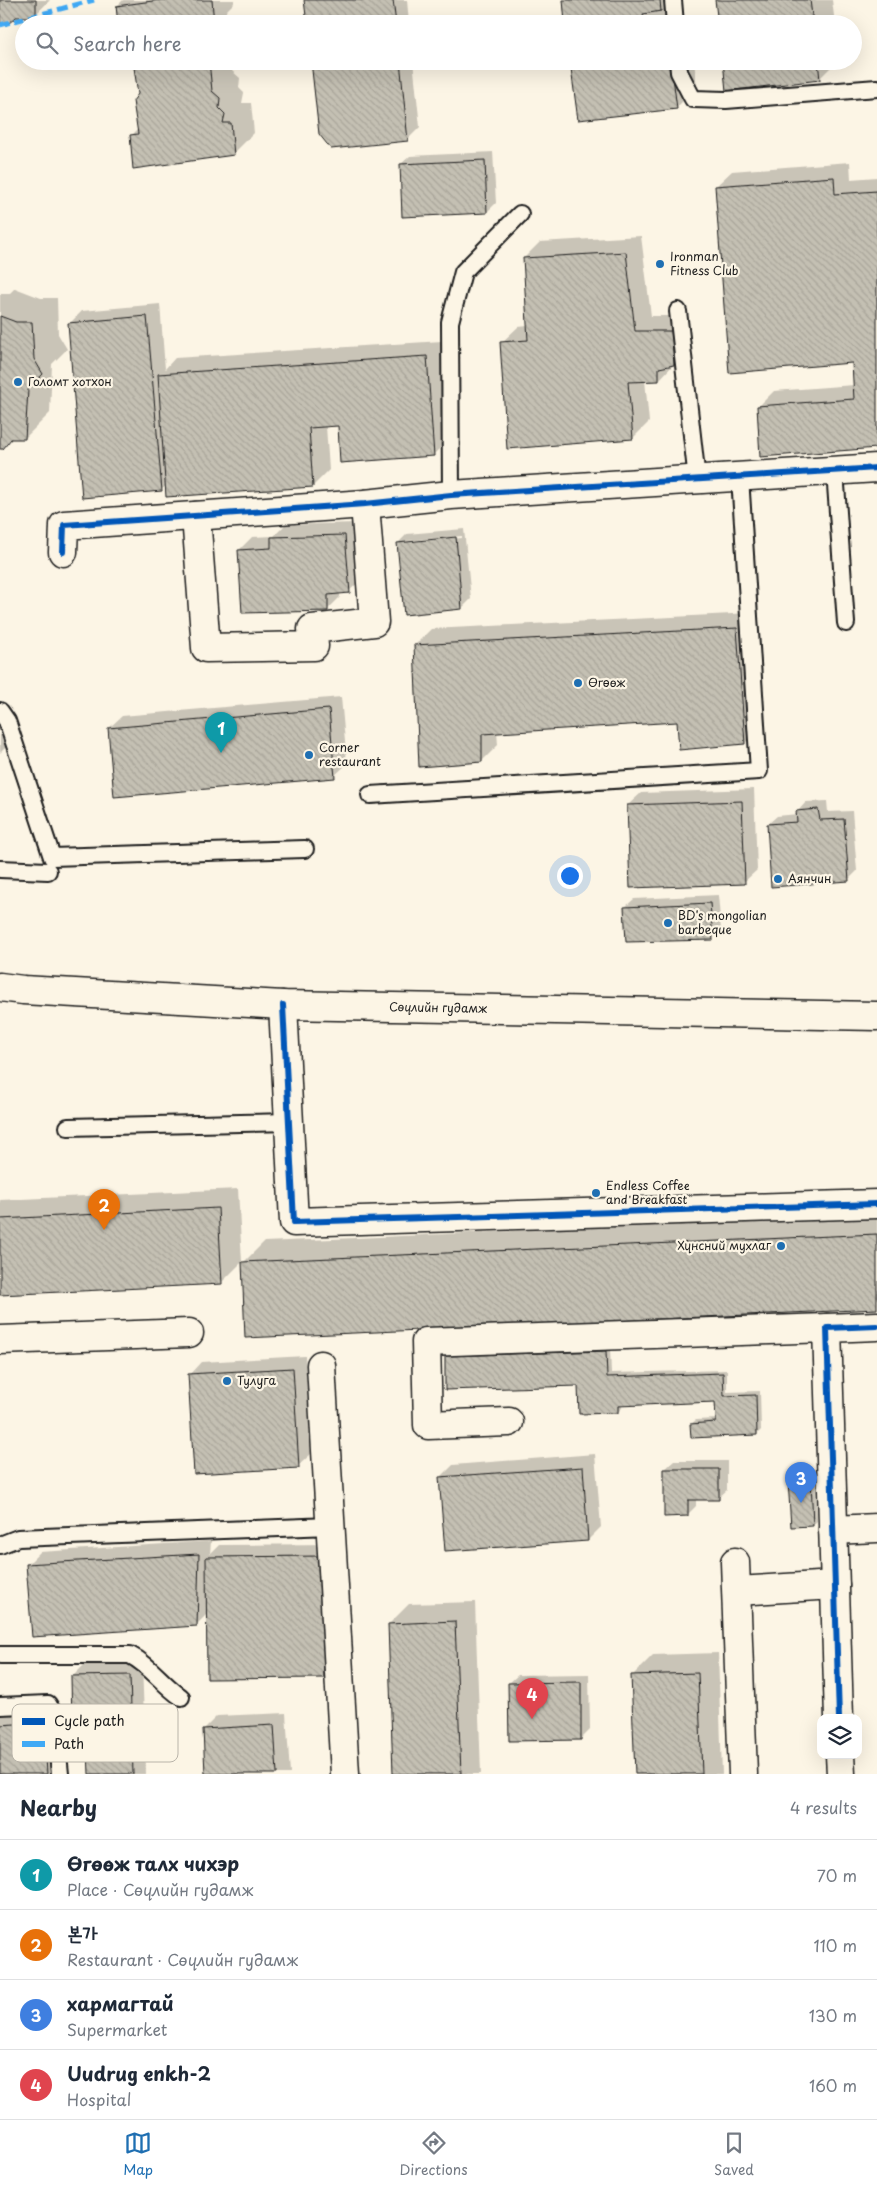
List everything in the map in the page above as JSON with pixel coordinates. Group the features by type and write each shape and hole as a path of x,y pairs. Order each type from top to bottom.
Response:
{"street":[{"path":"63,552 64,525 365,504 451,495 877,468"},
{"path":"196,516 206,648 314,646 312,629 374,622 365,504"},
{"name":"Сөүлийн гудамж","path":"0,987 23,990 283,1005 877,1016"},
{"path":"283,1005 294,1222 877,1204"},
{"path":"509,1422 428,1425 426,1342 877,1326"},
{"path":"827,1328 839,1714"},
{"path":"0,1340 189,1332"},
{"path":"321,1365 345,1774"},
{"path":"833,1530 877,1528"},
{"path":"735,1562 743,1774"},
{"path":"737,1591 835,1585"},
{"path":"840,1759 841,1774"}],"lane":[{"path":"673,0 674,15"},
{"path":"679,70 693,99 726,100 877,88"},
{"path":"451,495 450,322 463,272 520,214"},
{"path":"678,311 697,480"},
{"path":"835,471 846,623"},
{"path":"370,795 759,771 740,476"},
{"path":"0,711 7,721 52,857 305,849"},
{"path":"0,869 48,872"},
{"path":"68,1127 289,1122"},
{"path":"0,1545 18,1538 330,1526"},
{"path":"0,1655 130,1655 143,1662 169,1689 181,1697"}],"building":[{"path":"0,0 36,0 36,15 15,15 15,18 7,25 0,25"},
{"path":"160,0 212,0 213,15 117,15 116,6"},
{"path":"304,0 393,0 395,15 306,15"},
{"path":"563,0 660,0 661,11 643,15 564,15"},
{"path":"715,0 810,0 812,15 717,15"},
{"path":"134,70 210,70 212,91 220,98 219,108 225,114 223,123 231,123 234,155 133,169 130,135 138,134 133,101 138,94"},
{"path":"312,70 401,70 408,141 331,149 319,134"},
{"path":"571,70 672,70 677,109 578,120"},
{"path":"724,70 819,70 820,80 726,91"},
{"path":"485,160 487,213 402,217 400,164"},
{"path":"834,177 835,194 877,191 877,448 760,457 757,406 854,399 852,363 729,373 715,186"},
{"path":"626,252 635,331 672,331 674,365 659,368 659,381 628,382 633,439 507,449 500,342 528,340 523,258"},
{"name":"Голомт хотхон","path":"0,316 16,322 32,322 34,359 43,374 28,390 25,439 11,439 3,449 0,449"},
{"path":"147,316 162,491 82,498 68,323"},
{"path":"427,356 434,456 340,463 338,426 309,428 313,487 166,497 158,374"},
{"path":"345,535 350,593 328,595 328,611 242,613 238,550 271,548 271,537"},
{"path":"456,537 462,609 404,615 397,543"},
{"name":"Өгөөж","path":"737,628 745,744 679,750 677,722 482,734 482,762 419,767 414,645"},
{"path":"329,709 335,778 114,797 108,728"},
{"path":"742,801 745,884 630,888 627,805"},
{"path":"818,809 820,820 844,819 849,881 771,887 767,824 797,822 796,811"},
{"name":"BD's mongolian barbeque","path":"710,903 713,940 626,942 624,907"},
{"path":"218,1208 222,1284 0,1295 0,1219"},
{"path":"877,1234 877,1309 245,1338 242,1262"},
{"path":"606,1351 607,1377 723,1373 724,1396 756,1395 757,1435 691,1438 690,1424 716,1422 715,1402 618,1406 618,1413 579,1414 578,1386 445,1390 445,1356"},
{"path":"293,1368 299,1468 194,1474 188,1374"},
{"path":"583,1467 588,1541 445,1551 439,1477"},
{"path":"664,1469 719,1469 719,1500 688,1500 688,1516 664,1517"},
{"path":"811,1479 813,1526 791,1527 788,1480"},
{"path":"199,1554 197,1626 32,1637 26,1564"},
{"path":"323,1556 324,1678 207,1679 206,1557"},
{"path":"455,1621 461,1774 393,1774 388,1624"},
{"path":"698,1673 702,1774 635,1774 631,1675"},
{"path":"130,1675 131,1704 72,1704 71,1676"},
{"path":"581,1682 581,1740 509,1741 508,1683"},
{"path":"12,1724 12,1762 46,1762 47,1774 0,1774 0,1725"},
{"path":"274,1725 277,1774 205,1774 203,1729"},
{"path":"88,1762 133,1762 133,1774 89,1774"}],"marked path":[{"path":"38,15 94,0"},
{"path":"0,25 15,21"}],"cycle path":[{"path":"63,552 64,525 365,504 451,495 877,468"},
{"path":"283,1005 294,1222 877,1204"},
{"path":"839,1714 827,1328 877,1326"}],"place":[{"name":"Ironman Fitness Club","path":"660,264"},
{"name":"Голомт хотхон","path":"18,382"},
{"name":"Өгөөж","path":"578,683"},
{"name":"Өгөөж талх чихэр","path":"221,753"},
{"name":"Corner restaurant","path":"309,755"},
{"name":"Аянчин","path":"778,879"},
{"name":"BD's mongolian barbeque","path":"668,923"},
{"name":"Endless Coffee and Breakfast","path":"596,1193"},
{"name":"본가","path":"104,1230"},
{"name":"Хүнсний мухлаг","path":"781,1246"},
{"name":"Тулуга","path":"227,1381"},
{"name":"хармагтай","path":"801,1503"},
{"name":"Uudrug enkh-2","path":"532,1719"}]}
